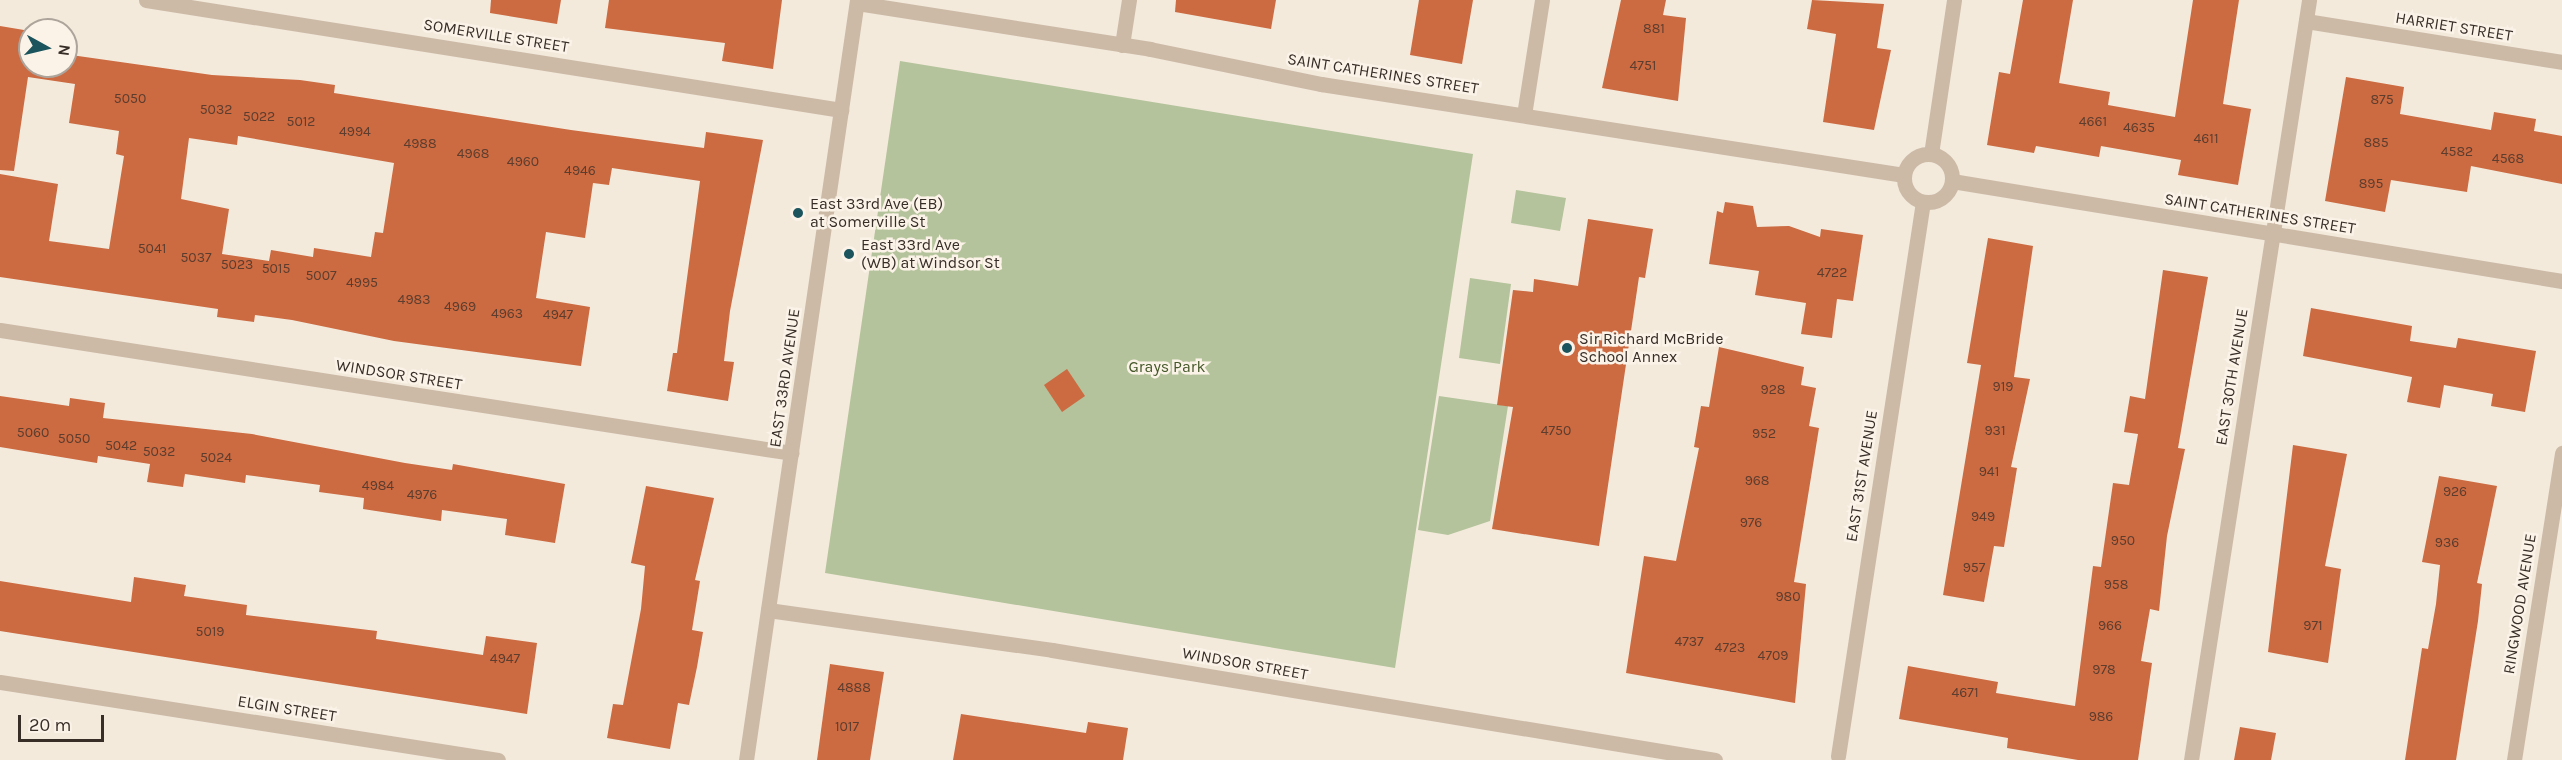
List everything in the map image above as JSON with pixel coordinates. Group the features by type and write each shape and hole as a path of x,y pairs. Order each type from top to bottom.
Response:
{"street":[{"name":"SOMERVILLE STREET","path":"146,0 841,110"},
{"path":"1122,45 1129,0"},
{"path":"1524,115 1542,0"},
{"path":"1931,154 1954,0"},
{"name":"EAST 30TH AVENUE","path":"2191,760 2309,0"},
{"name":"EAST 33RD AVENUE","path":"746,760 857,1"},
{"name":"SAINT CATHERINES STREET","path":"857,1 1524,115 1904,175"},
{"name":"HARRIET STREET","path":"2306,21 2562,62"},
{"path":"1931,154 1949,166 1952,181 1945,195 1923,202 1906,189 1904,175 1917,157 1931,154"},
{"name":"SAINT CATHERINES STREET","path":"1952,181 2272,236 2562,281"},
{"name":"EAST 31ST AVENUE","path":"1836,759 1923,202"},
{"name":"WINDSOR STREET","path":"0,330 792,453"},
{"name":"RINGWOOD AVENUE","path":"2514,760 2562,453"},
{"name":"WINDSOR STREET","path":"768,610 1052,650 1715,760"},
{"name":"ELGIN STREET","path":"0,682 498,760"}],"green space":[{"name":"Grays Park","path":"900,61 1473,154 1395,668 825,573"},
{"path":"1516,190 1566,198 1560,231 1511,223"},
{"path":"1470,278 1511,284 1500,364 1459,358"},
{"path":"1439,396 1508,406 1490,521 1448,535 1418,530"}],"building":[{"path":"491,0 561,0 557,24 490,13"},
{"path":"609,0 782,0 773,69 722,61 725,43 605,28"},
{"path":"1176,0 1276,0 1271,29 1175,12"},
{"path":"1419,0 1473,0 1462,64 1410,55"},
{"path":"1621,0 1666,0 1663,15 1686,18 1678,101 1602,88"},
{"path":"1812,0 1884,4 1877,48 1891,50 1874,130 1823,122 1836,34 1807,29"},
{"path":"2023,0 2073,0 2059,83 2110,92 2108,105 2175,117 2193,0 2239,0 2223,104 2251,109 2238,185 2178,175 2181,160 2101,146 2099,157 2036,146 2034,153 1987,145 1999,72 2010,74"},
{"path":"0,26 18,29 18,78 28,78 14,171 0,170"},
{"path":"78,56 212,75 300,80 335,85 334,93 704,148 706,132 763,140 730,311 724,361 734,362 728,401 667,391 673,353 677,353 700,181 612,168 609,185 593,183 585,238 546,232 536,298 590,307 581,366 394,341 292,320 255,315 254,322 217,317 218,309 0,277 0,174 58,184 49,241 109,249 124,156 116,154 119,131 69,123 75,84 35,78 78,78","holes":["238,136 394,163 383,233 375,232 371,257 314,248 313,257 271,250 269,261 222,254 229,209 181,199 189,138 237,145"]},
{"path":"2346,77 2404,87 2400,114 2491,130 2494,112 2536,119 2534,131 2562,136 2562,184 2471,166 2467,192 2391,180 2385,212 2325,201"},
{"path":"1725,202 1753,206 1757,227 1789,226 1820,237 1821,229 1863,235 1853,301 1837,299 1832,338 1801,334 1806,303 1755,295 1759,271 1709,264 1717,211 1723,213"},
{"name":"Sir Richard McBride School Annex","path":"1588,219 1653,229 1645,278 1639,277 1599,546 1492,529 1513,407 1497,405 1513,290 1533,292 1534,279 1578,286"},
{"path":"1988,238 2033,246 2014,377 2030,379 2011,467 2017,468 2004,547 1994,546 1984,602 1943,595 1981,365 1967,363"},
{"path":"2163,270 2208,277 2178,448 2185,449 2167,536 2159,611 2150,609 2141,661 2152,663 2138,760 2078,760 2007,748 2008,738 1899,719 1908,666 1998,682 1996,693 2075,706 2093,566 2101,567 2113,483 2129,485 2138,434 2124,432 2130,396 2145,399"},
{"path":"2311,308 2412,326 2410,341 2456,348 2458,338 2536,351 2525,412 2491,406 2493,394 2444,385 2440,408 2407,402 2412,377 2303,356"},
{"path":"1719,347 1804,367 1801,385 1816,388 1809,426 1819,428 1794,582 1806,584 1795,703 1626,673 1644,556 1676,561 1699,448 1694,447 1701,406 1709,407"},
{"path":"1067,369 1085,396 1062,412 1044,385"},
{"path":"0,396 69,406 70,398 105,403 103,418 252,434 405,463 452,470 453,464 565,484 555,543 505,535 507,519 442,510 441,521 363,509 364,498 319,492 320,485 246,475 245,483 185,474 183,487 147,482 150,464 98,456 97,463 0,447"},
{"path":"2293,445 2347,454 2325,566 2341,569 2328,663 2268,652"},
{"path":"2439,476 2497,486 2477,583 2482,584 2478,621 2456,760 2405,760 2422,648 2428,649 2436,604 2440,565 2422,562"},
{"path":"646,486 714,498 695,580 700,581 692,630 703,632 697,667 689,705 678,703 670,749 607,738 613,704 623,705 641,609 645,566 631,563"},
{"path":"134,577 186,585 184,596 247,605 246,615 377,631 376,639 483,655 486,636 537,643 527,714 0,631 0,581 131,602"},
{"path":"830,664 884,672 870,760 817,760"},
{"path":"961,714 1086,733 1088,722 1128,728 1123,760 953,760"},
{"path":"2240,727 2276,733 2271,760 2234,760"}],"place":[{"name":"East 33rd Ave (EB) at Somerville St","path":"798,213"},
{"name":"East 33rd Ave (WB) at Windsor St","path":"849,254"},
{"name":"Sir Richard McBride School Annex","path":"1567,348"}]}
